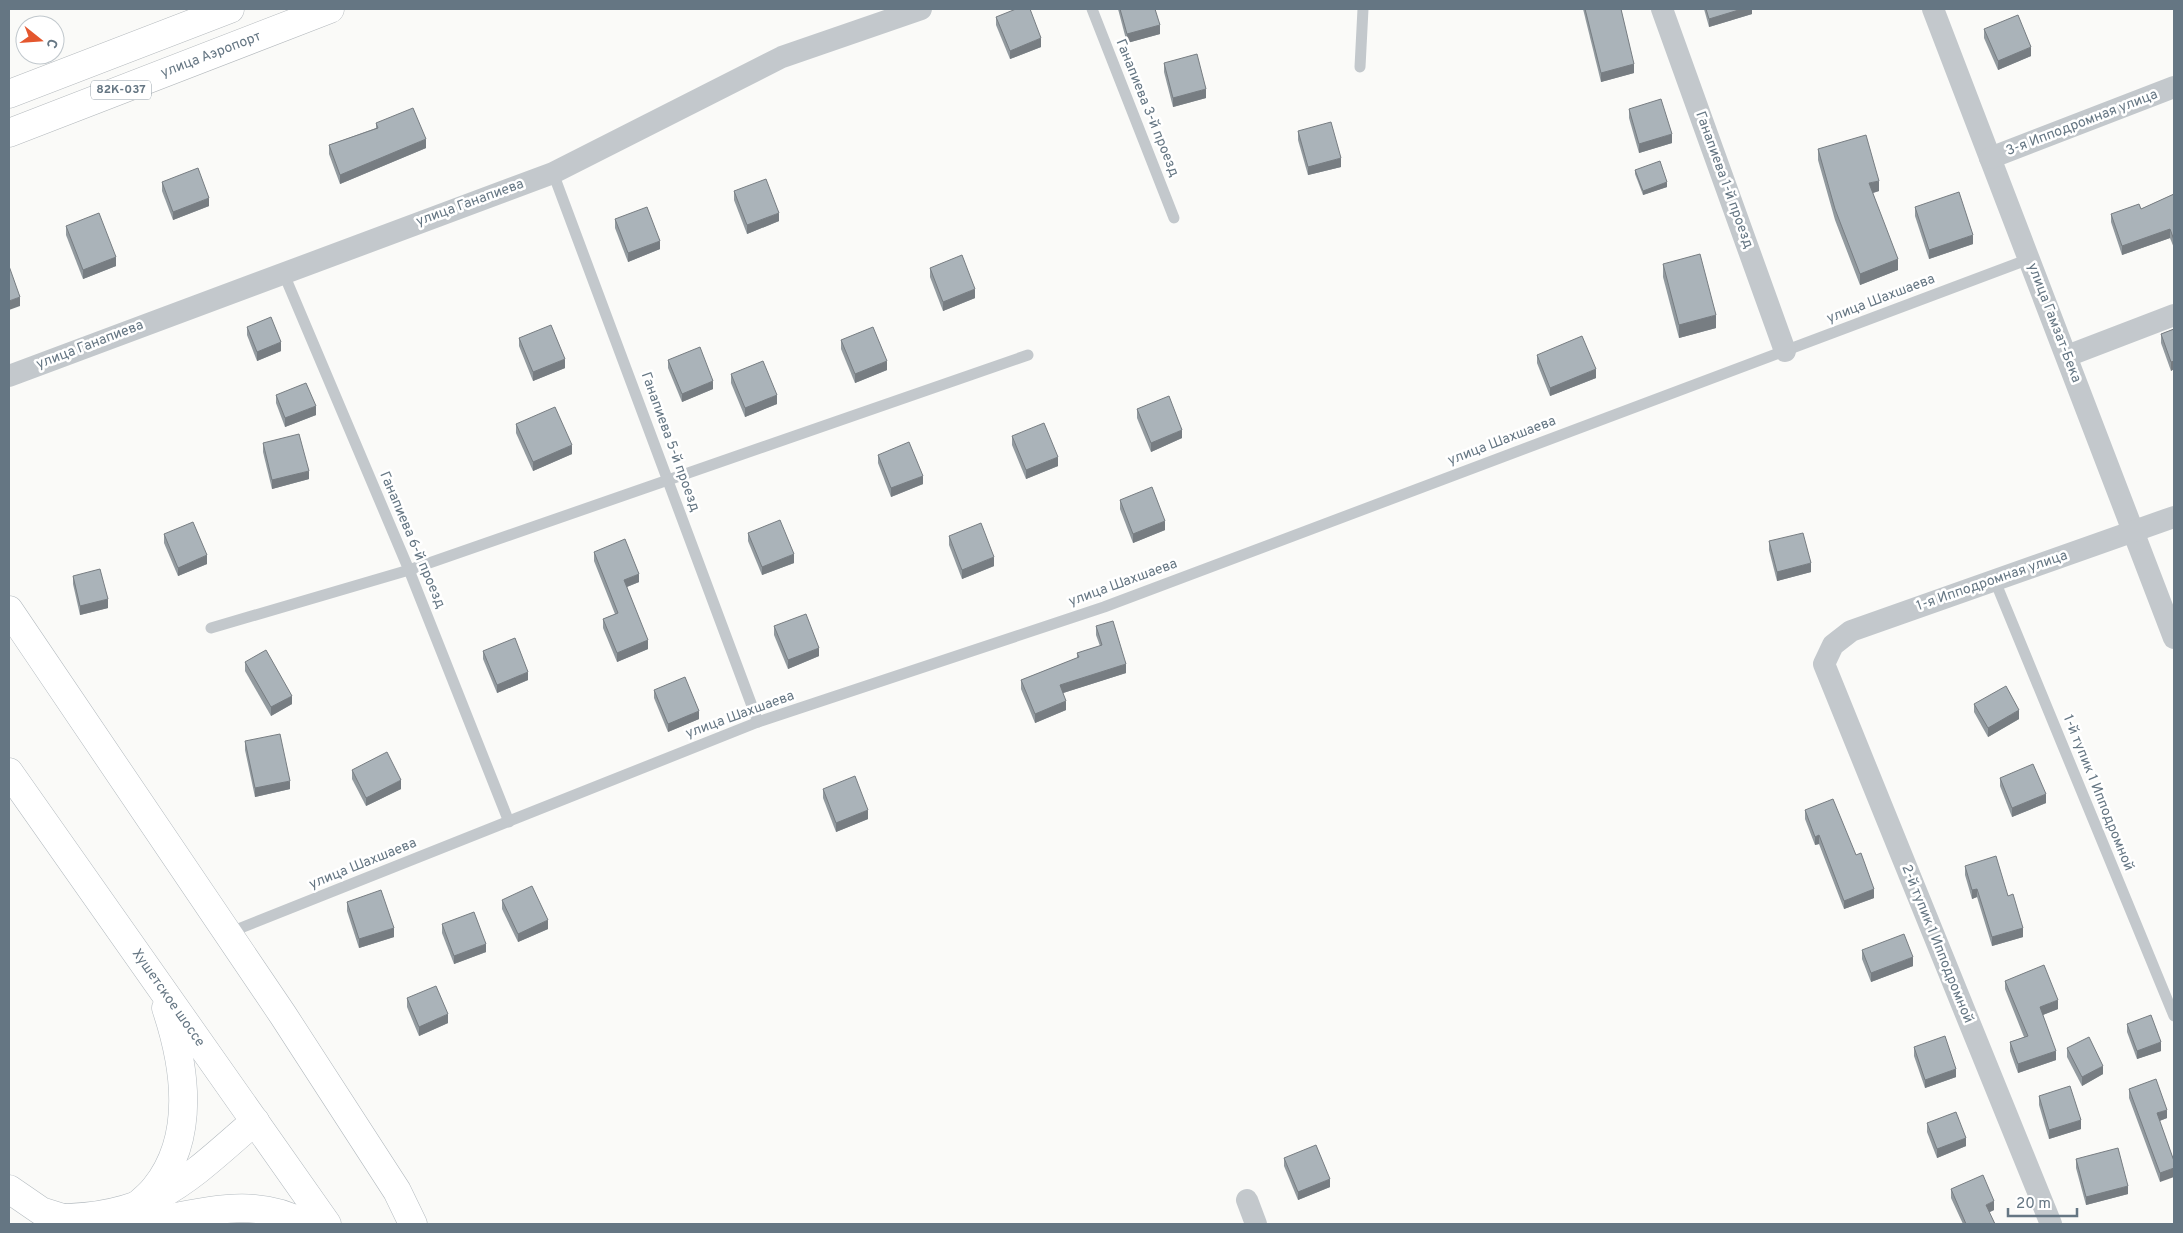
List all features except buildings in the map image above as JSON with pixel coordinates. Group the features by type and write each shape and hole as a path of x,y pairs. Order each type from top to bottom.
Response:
{"main road":[{"path":"9,94 230,9"},
{"name":"улица Аэропорт","path":"9,133 330,9"},
{"path":"9,610 226,934 284,1015 386,1174 413,1224"},
{"name":"Хушетское шоссе","path":"9,772 326,1224"},
{"path":"133,1215 155,1189 166,1170 181,1123 184,1095 181,1061 158,985"},
{"path":"133,1215 188,1179 255,1121"},
{"path":"9,1189 41,1211 58,1218 88,1224"},
{"path":"58,1218 89,1218 114,1214 133,1215 229,1208 268,1209 305,1224"}],"street":[{"name":"улица Ганапиева","path":"9,376 283,272 553,173 782,57 921,9"},
{"name":"Ганапиева 1-й проезд","path":"1662,9 1786,351"},
{"name":"улица Гамзат-Бека","path":"1933,9 2174,638"},
{"name":"3-я Ипподромная улица","path":"1990,158 2174,87"},
{"path":"2067,356 2174,314"},
{"name":"1-я Ипподромная улица","path":"1824,664 1833,645 1851,631 2174,517"},
{"name":"2-й тупик 1 Ипподромной","path":"1824,664 2051,1224"},
{"path":"1247,1200 1256,1224"}],"lane":[{"name":"Ганапиева 3-й проезд","path":"1092,9 1174,218"},
{"path":"1360,67 1363,9"},
{"name":"Ганапиева 5-й проезд","path":"553,173 758,722"},
{"name":"улица Шахшаева","path":"226,934 758,722 1104,607 2029,259"},
{"name":"Ганапиева 6-й проезд","path":"283,272 409,570 509,822"},
{"path":"211,628 409,570 1028,355"},
{"name":"1-й тупик 1 Ипподромной","path":"1995,581 2174,1016"}]}
